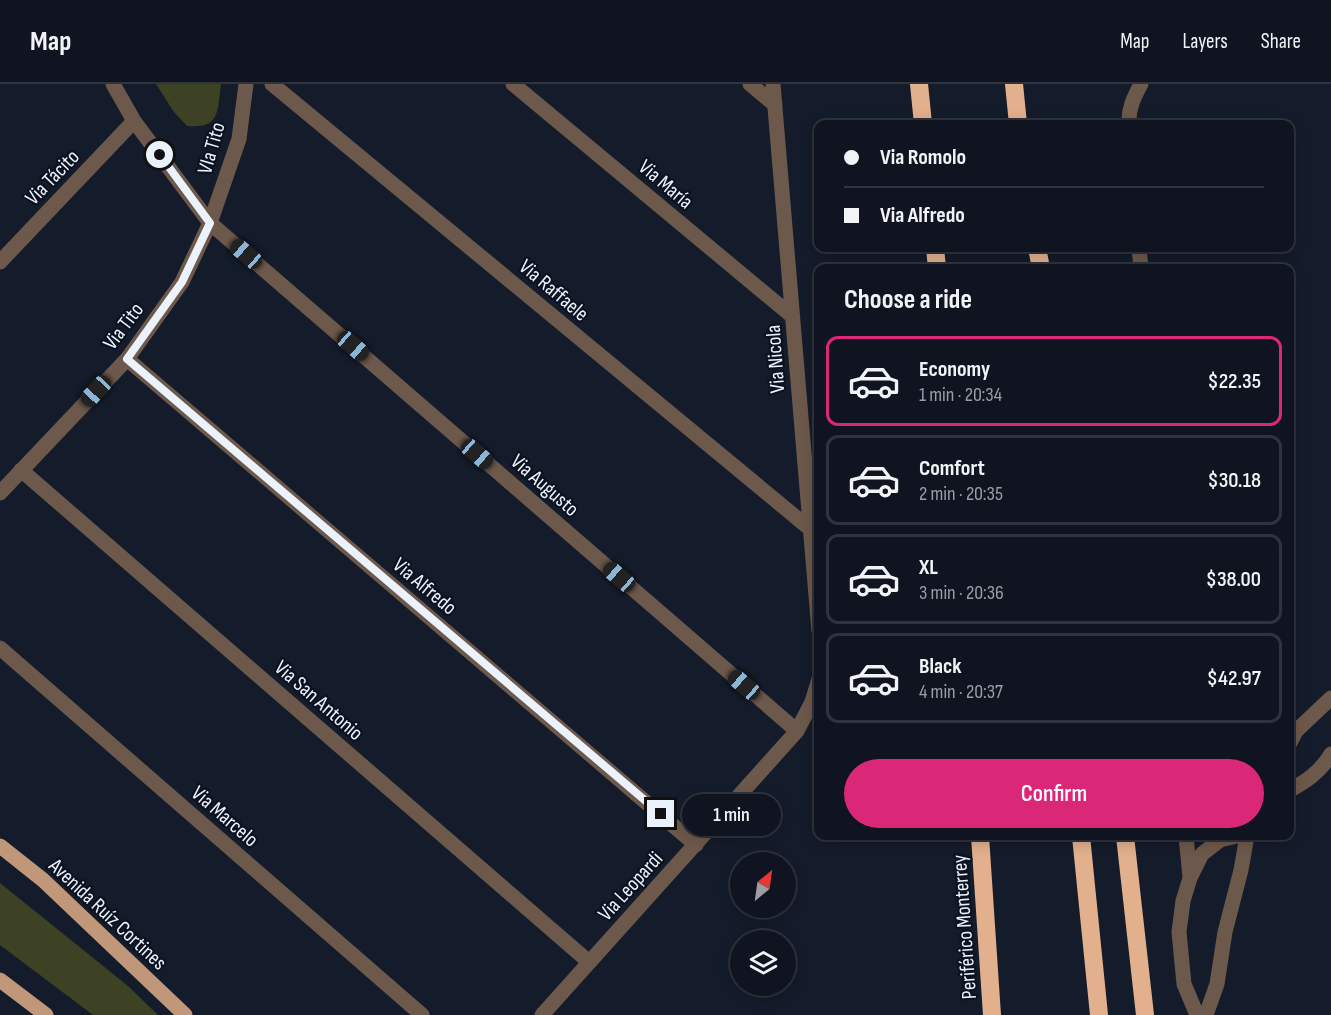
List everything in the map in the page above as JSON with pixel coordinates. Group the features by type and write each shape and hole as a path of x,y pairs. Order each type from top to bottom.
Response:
{"highway":[{"path":"919,84 923,120"},
{"path":"1014,84 1018,120"},
{"name":"Periférico Monterrey","path":"980,840 992,1015"},
{"path":"1081,840 1099,1015"},
{"path":"1125,840 1145,1015"}],"main road":[{"name":"Avenida Ruíz Cortines","path":"0,846 51,889 185,1015"},
{"path":"0,980 46,1015"}],"street":[{"name":"Via Augusto","path":"113,84 134,121 210,223 797,731"},
{"name":"VIa Tito","path":"210,223 239,139 246,84"},
{"name":"Via Raffaele","path":"272,84 809,528"},
{"name":"Via María","path":"513,84 792,316"},
{"path":"750,84 775,105"},
{"name":"Via Nicola","path":"773,84 814,580"},
{"path":"1129,120 1133,98 1141,84"},
{"name":"Via Tácito","path":"0,262 134,121"},
{"name":"Via Tito","path":"0,493 127,359 182,282 210,223"},
{"name":"Via Alfredo","path":"127,359 696,845"},
{"name":"Via San Antonio","path":"21,470 589,962"},
{"name":"Via Marcelo","path":"0,648 422,1015"},
{"path":"797,731 814,695"},
{"path":"1294,735 1331,698"},
{"name":"Via Leopardi","path":"542,1015 797,731"},
{"path":"1294,788 1324,766 1331,754"},
{"path":"1186,840 1190,878"},
{"path":"1197,1015 1184,984 1179,932 1183,901 1190,878 1202,854 1220,840"},
{"path":"1206,1015 1217,984 1225,932 1246,840"}],"green space":[{"path":"156,84 221,84 217,110 212,121 198,126 187,126 174,112"},
{"path":"0,883 128,986 158,1015 93,1015 0,945"}],"route":[{"path":"160,155 210,223 182,282 127,359 661,814"}]}
